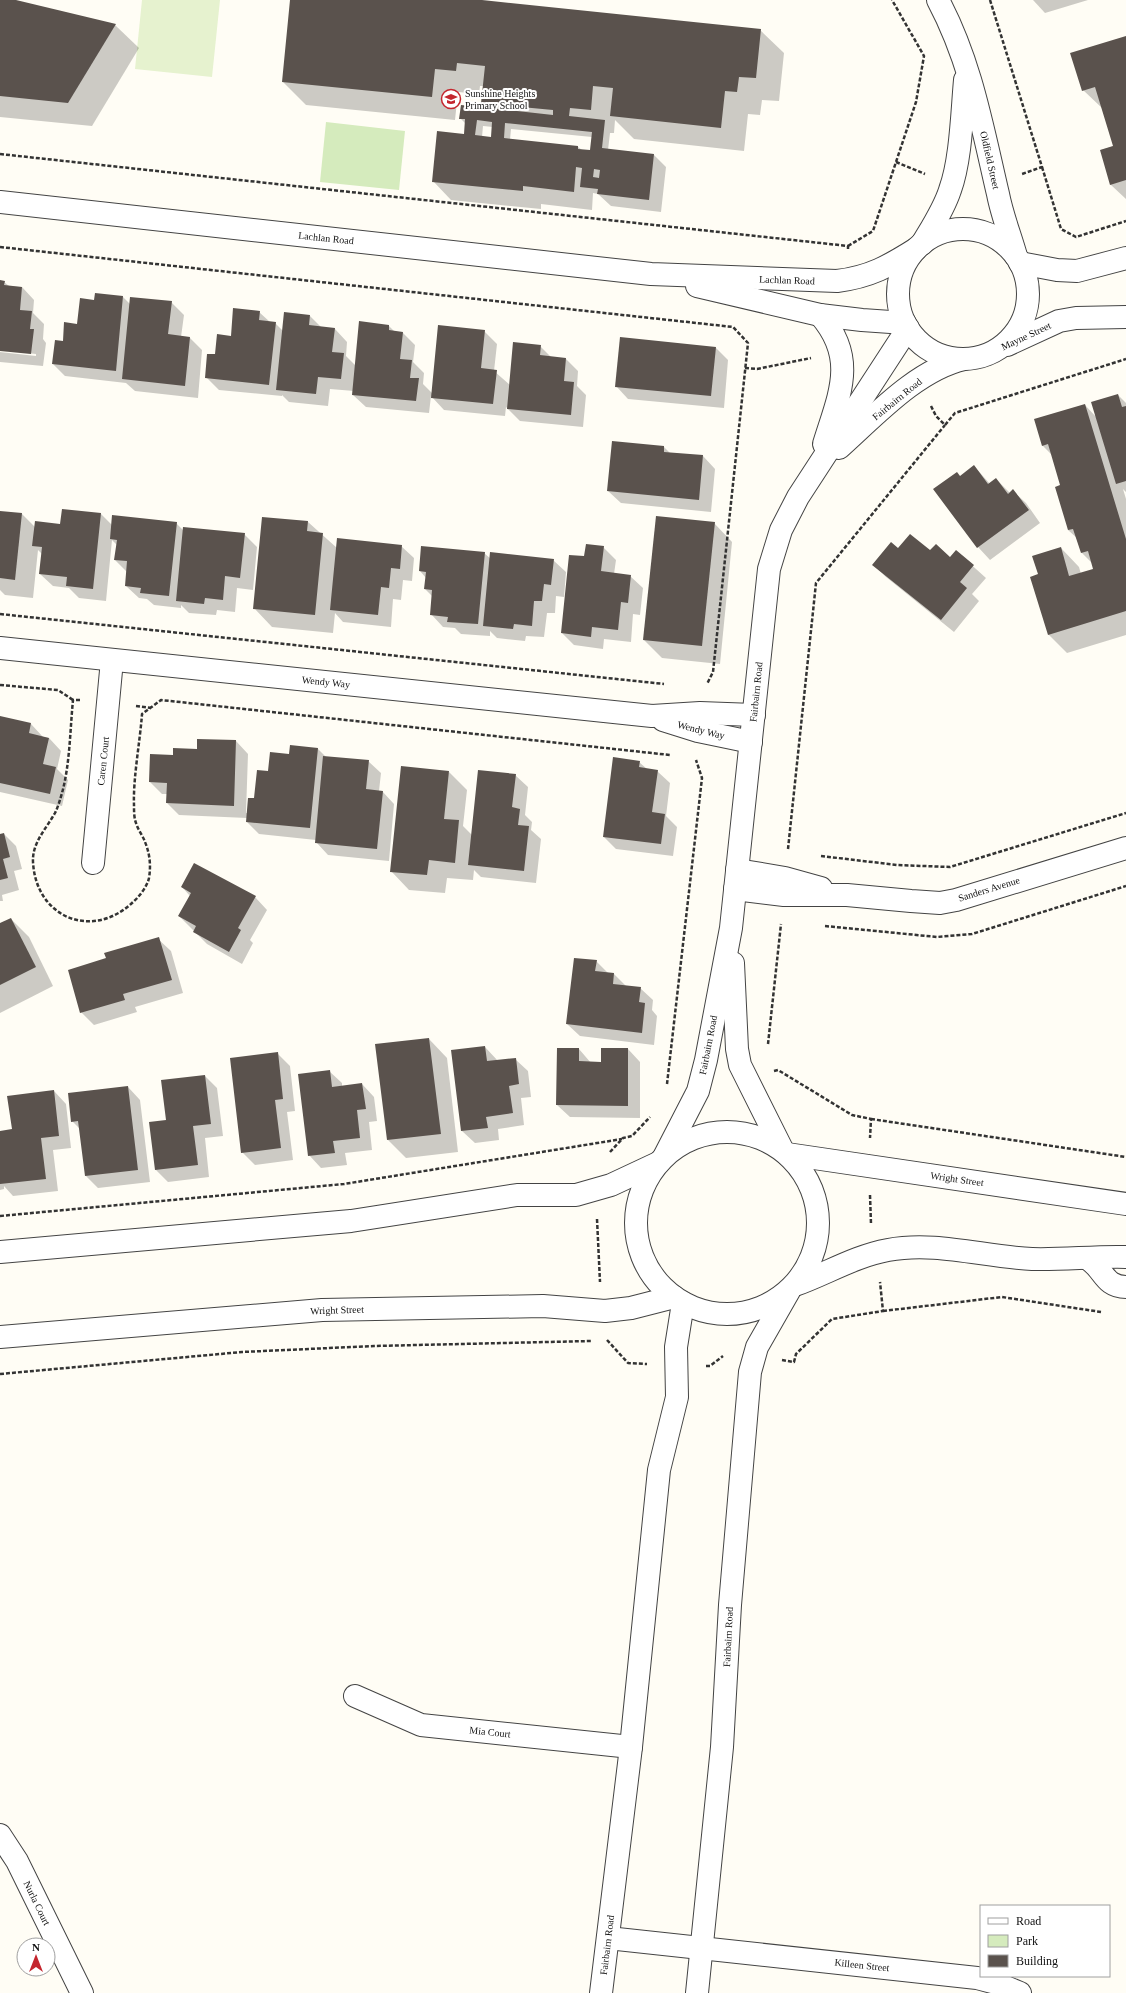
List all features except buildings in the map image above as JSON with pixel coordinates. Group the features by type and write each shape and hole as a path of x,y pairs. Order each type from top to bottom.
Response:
{"street":[{"name":"Oldfield Street","path":"938,0 951,25 966,63 997,194 1018,260"},
{"name":"Oldfield Street","path":"919,247 946,201 953,182 957,162 966,63"},
{"name":"Lachlan Road","path":"0,202 651,274 823,282 857,279 887,267 919,247"},
{"path":"956,230 972,230 982,232 1001,242 1018,260 1028,290 1024,318 1008,341 996,350 987,354 967,359 957,359 938,354 920,343 906,325 900,310 899,284 908,260 919,247 940,234 956,230"},
{"path":"1018,260 1057,270 1077,271 1126,258"},
{"name":"Lachlan Road","path":"651,274 786,308 820,315 906,325"},
{"name":"Fairbairn Road","path":"817,468 840,388 843,370 841,352 833,330 820,315"},
{"name":"Mayne Street","path":"996,350 1060,321 1076,318 1126,317"},
{"name":"Fairbairn Road","path":"602,1993 631,1747 658,1482 661,1460 677,1397 677,1334 679,1300 656,1280 648,1269 643,1258 636,1233 635,1221 640,1195 644,1184 662,1159 692,1105 702,1078 731,928 769,569 781,530 798,497 906,325"},
{"name":"Fairbairn Road","path":"817,468 915,383 938,369 967,359"},
{"name":"Wendy Way","path":"0,648 652,716 700,713 754,715"},
{"name":"Caren Court","path":"93,863 112,660"},
{"name":"Wendy Way","path":"652,716 698,731 751,742"},
{"name":"Sanders Avenue","path":"736,879 847,895 940,903 956,900 1126,848"},
{"name":"Fairbairn Road","path":"731,928 737,1049 740,1065 785,1151"},
{"path":"0,1252 351,1221 512,1196 576,1195 595,1191 662,1159 692,1138 707,1133 723,1131 754,1135 769,1141 785,1151 805,1173 811,1185 816,1198 819,1225 816,1244 810,1263 792,1288"},
{"name":"Wright Street","path":"785,1151 869,1167 1126,1204"},
{"path":"679,1300 694,1308 719,1314 744,1312 768,1305 792,1288 851,1260 876,1252 900,1248 932,1247 1033,1259 1126,1257"},
{"path":"1086,1258 1098,1267 1108,1281 1115,1286 1126,1287"},
{"name":"Fairbairn Road","path":"697,1993 722,1747 730,1605 750,1372 753,1355 792,1288"},
{"name":"Wright Street","path":"0,1337 322,1310 543,1306 605,1311 679,1300"},
{"name":"Mia Court","path":"355,1696 421,1725 631,1747"},
{"name":"Nurla Court","path":"0,1835 17,1861 82,1993"},
{"name":"Killeen Street","path":"608,1938 977,1978 996,1983 1020,1993"}],"path":[{"path":"0,154 848,246 873,231 916,102 924,56 892,0"},
{"path":"1042,167 1061,228 1076,237 1126,221"},
{"path":"848,246 857,279"},
{"path":"0,247 733,326 748,343 713,672 704,689"},
{"path":"745,368 757,369 841,352"},
{"path":"768,1045 816,583 955,413 1126,359"},
{"path":"915,383 925,395 936,416 945,425"},
{"path":"0,685 58,690 73,700"},
{"path":"667,1087 702,778 695,757"},
{"path":"819,856 897,865 950,867 1126,813"},
{"path":"747,1080 778,1070 852,1115 1126,1157"},
{"path":"668,1074 702,1078"},
{"path":"0,1216 344,1184 623,1138 632,1136 651,1116"},
{"path":"871,1119 869,1167 870,1222 876,1252 883,1311"},
{"path":"623,1138 591,1172 595,1191 601,1290 605,1311 607,1341 628,1363 710,1366 728,1352 794,1362 796,1354 832,1319 883,1311 1002,1297 1103,1312"},
{"path":"0,1374 242,1352 374,1346 592,1341"},
{"path":"600,1341 607,1341"}],"green space":[{"path":"142,0 220,0 212,77 135,69"},
{"path":"326,122 405,131 399,190 320,182"}],"place":[{"name":"Sunshine Heights Primary School","path":"451,99"}]}
